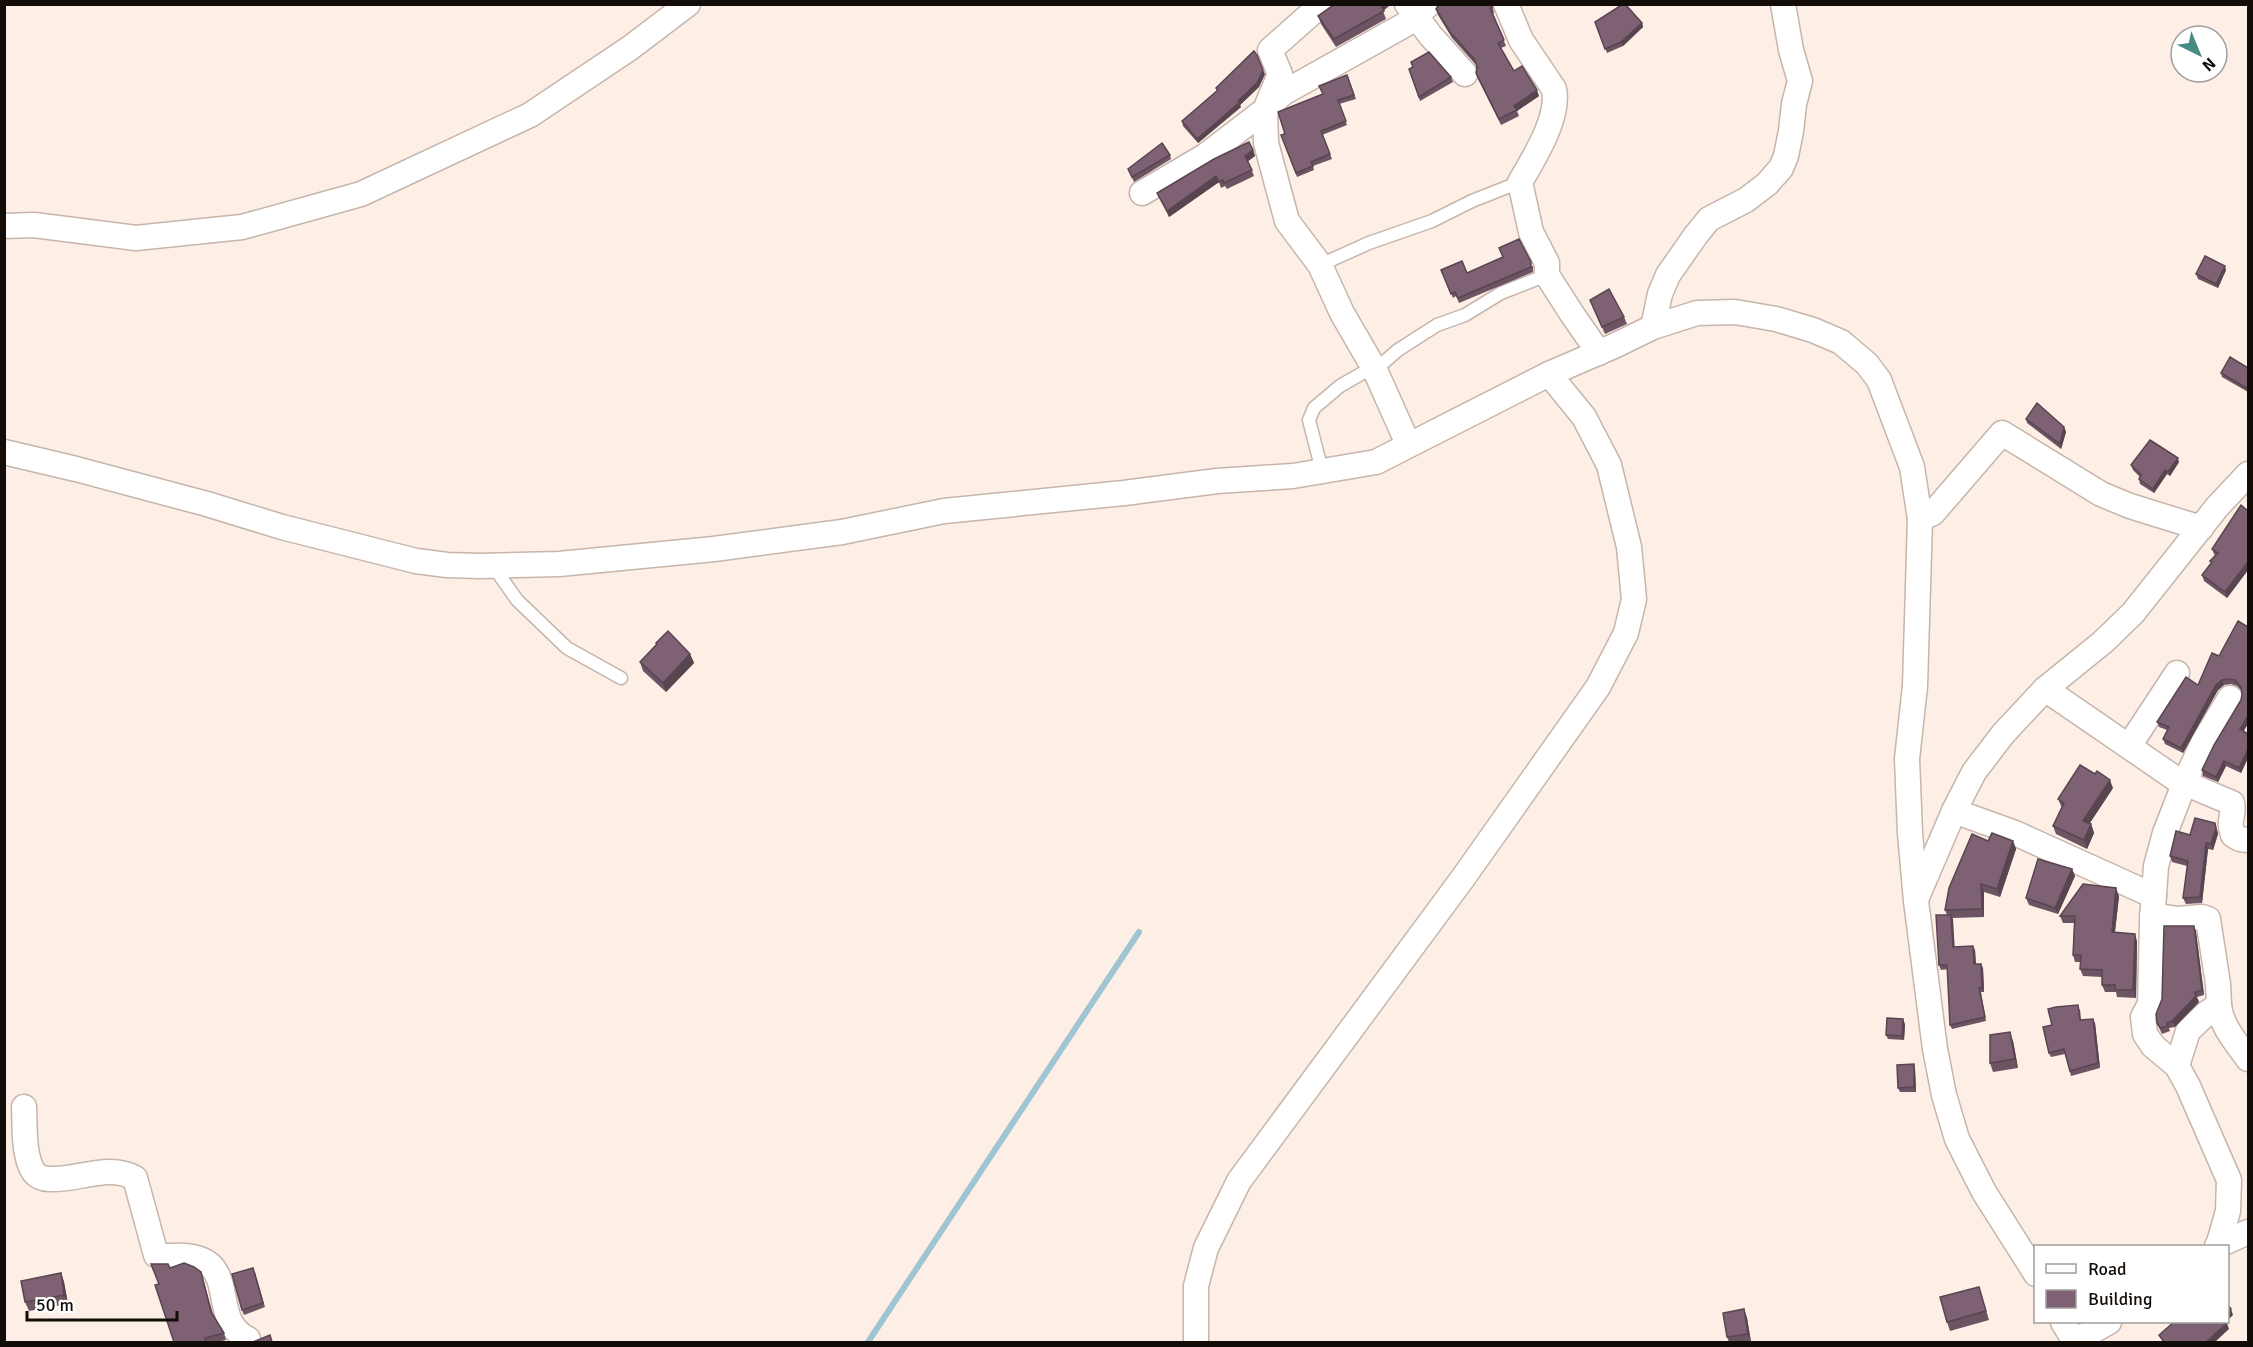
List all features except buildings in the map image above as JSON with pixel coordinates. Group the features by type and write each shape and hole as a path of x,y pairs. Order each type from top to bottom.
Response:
{"street":[{"path":"4,226 34,225 136,238 242,227 361,194 530,115 630,48 688,4"},
{"path":"1322,4 1270,50 1280,74 1265,110 1266,143 1287,220 1320,266 1342,313 1375,370 1408,444"},
{"path":"1506,4 1521,40 1554,89 1556,97 1546,134 1520,182 1531,232 1547,263 1547,275 1599,352"},
{"path":"1653,327 1660,294 1668,275 1709,219 1746,200 1767,184 1781,168 1786,156 1800,81 1791,50 1783,4"},
{"path":"1142,193 1205,156 1265,110 1283,93 1408,22 1418,8 1465,74"},
{"path":"4,452 87,471 282,527 416,561 447,565 493,566 559,564 714,549 842,532 944,511 1124,494 1217,481 1293,476 1376,462 1549,374 1653,327 1697,313 1735,312 1776,318 1841,342 1867,364 1879,380 1912,467 1920,519 1916,686 1907,759 1916,901 1935,1049 1944,1095 1957,1139 1984,1192 2034,1271"},
{"path":"1196,1342 1196,1286 1206,1248 1239,1181 1463,878 1598,687 1626,633 1634,599 1629,547 1609,465 1584,417 1549,374"},
{"path":"1920,519 1933,513 2002,433 2101,494 2130,506 2201,528"},
{"path":"1916,901 1954,812 1974,772 2003,734 2046,689 2103,642 2133,613 2248,474"},
{"path":"2129,746 2177,673"},
{"path":"2046,689 2180,783 2232,803 2233,810 2229,823 2233,835 2248,840"},
{"path":"2180,783 2188,775 2203,743 2230,698"},
{"path":"2180,783 2181,792 2165,833 2156,866 2150,1004 2143,1017 2145,1034 2153,1046 2177,1066 2229,1180 2228,1211 2218,1245"},
{"path":"1954,812 2015,833 2178,919 2202,917 2208,920 2218,984 2220,1016 2248,1059"},
{"path":"2177,1066 2188,1031 2219,1005"},
{"path":"24,1107 28,1155 33,1172 49,1180 82,1174 110,1173 125,1173 135,1179 156,1255 160,1257 192,1255 208,1262 215,1272 229,1316 238,1334 248,1339 246,1342"},
{"path":"2220,1245 2248,1232"},
{"path":"2072,1337 2107,1323"}],"lane":[{"path":"1320,266 1369,243 1432,221 1472,201 1520,182"},
{"path":"1322,471 1309,420 1314,408 1340,386 1366,371 1375,370 1398,350 1437,325 1465,315 1501,293 1547,275"},
{"path":"493,566 517,600 567,648 621,678"}],"waterway":[{"path":"868,1342 1139,932"}]}
